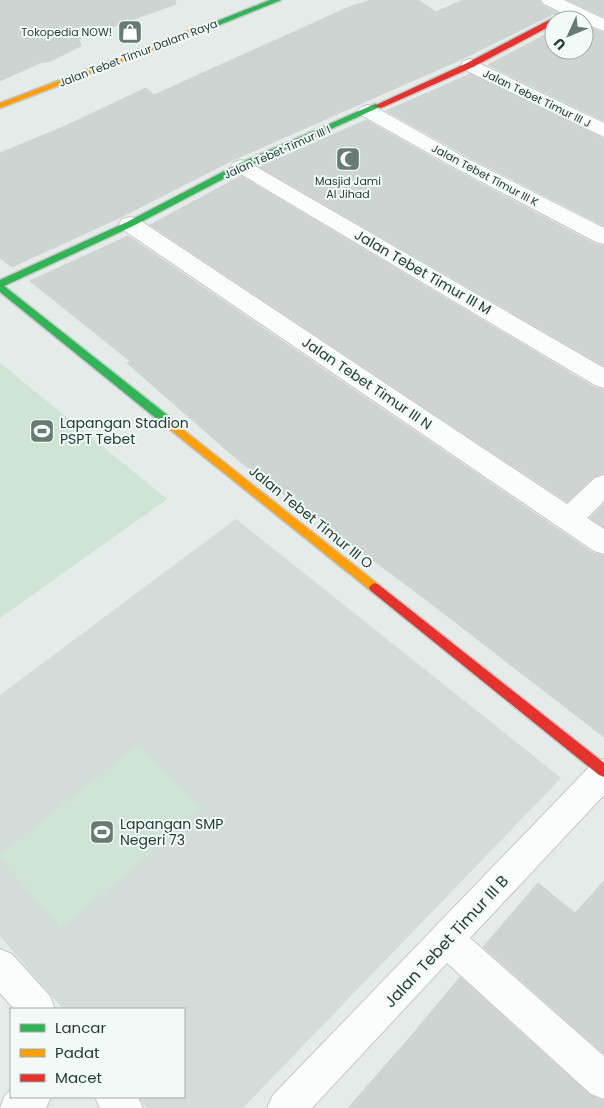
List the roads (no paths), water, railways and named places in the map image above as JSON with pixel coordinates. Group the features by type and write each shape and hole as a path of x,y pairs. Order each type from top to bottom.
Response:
{"street":[{"name":"Jalan Tebet Timur Dalam Raya","path":"0,106 277,0"},
{"name":"Jalan Tebet Timur III I","path":"0,286 130,224 242,166 470,65 544,27"},
{"name":"Jalan Tebet Timur III J","path":"470,65 604,131"},
{"name":"Jalan Tebet Timur III K","path":"368,111 457,162 604,237"},
{"name":"Jalan Tebet Timur III M","path":"242,166 604,378"},
{"name":"Jalan Tebet Timur III N","path":"130,224 604,543"},
{"name":"Jalan Tebet Timur III O","path":"0,286 604,772"},
{"path":"569,519 604,485"},
{"name":"Jalan Tebet Timur III B","path":"286,1108 604,772"},
{"path":"447,940 604,1081"},
{"path":"0,966 36,1008"},
{"path":"18,1108 31,1098"},
{"path":"115,1098 124,1108"}],"place":[{"name":"Tokopedia NOW!","path":"130,32"},
{"name":"Masjid Jami Al Jihad","path":"348,159"},
{"name":"Lapangan Stadion PSPT Tebet","path":"42,431"},
{"name":"Lapangan SMP Negeri 73","path":"102,832"}]}
